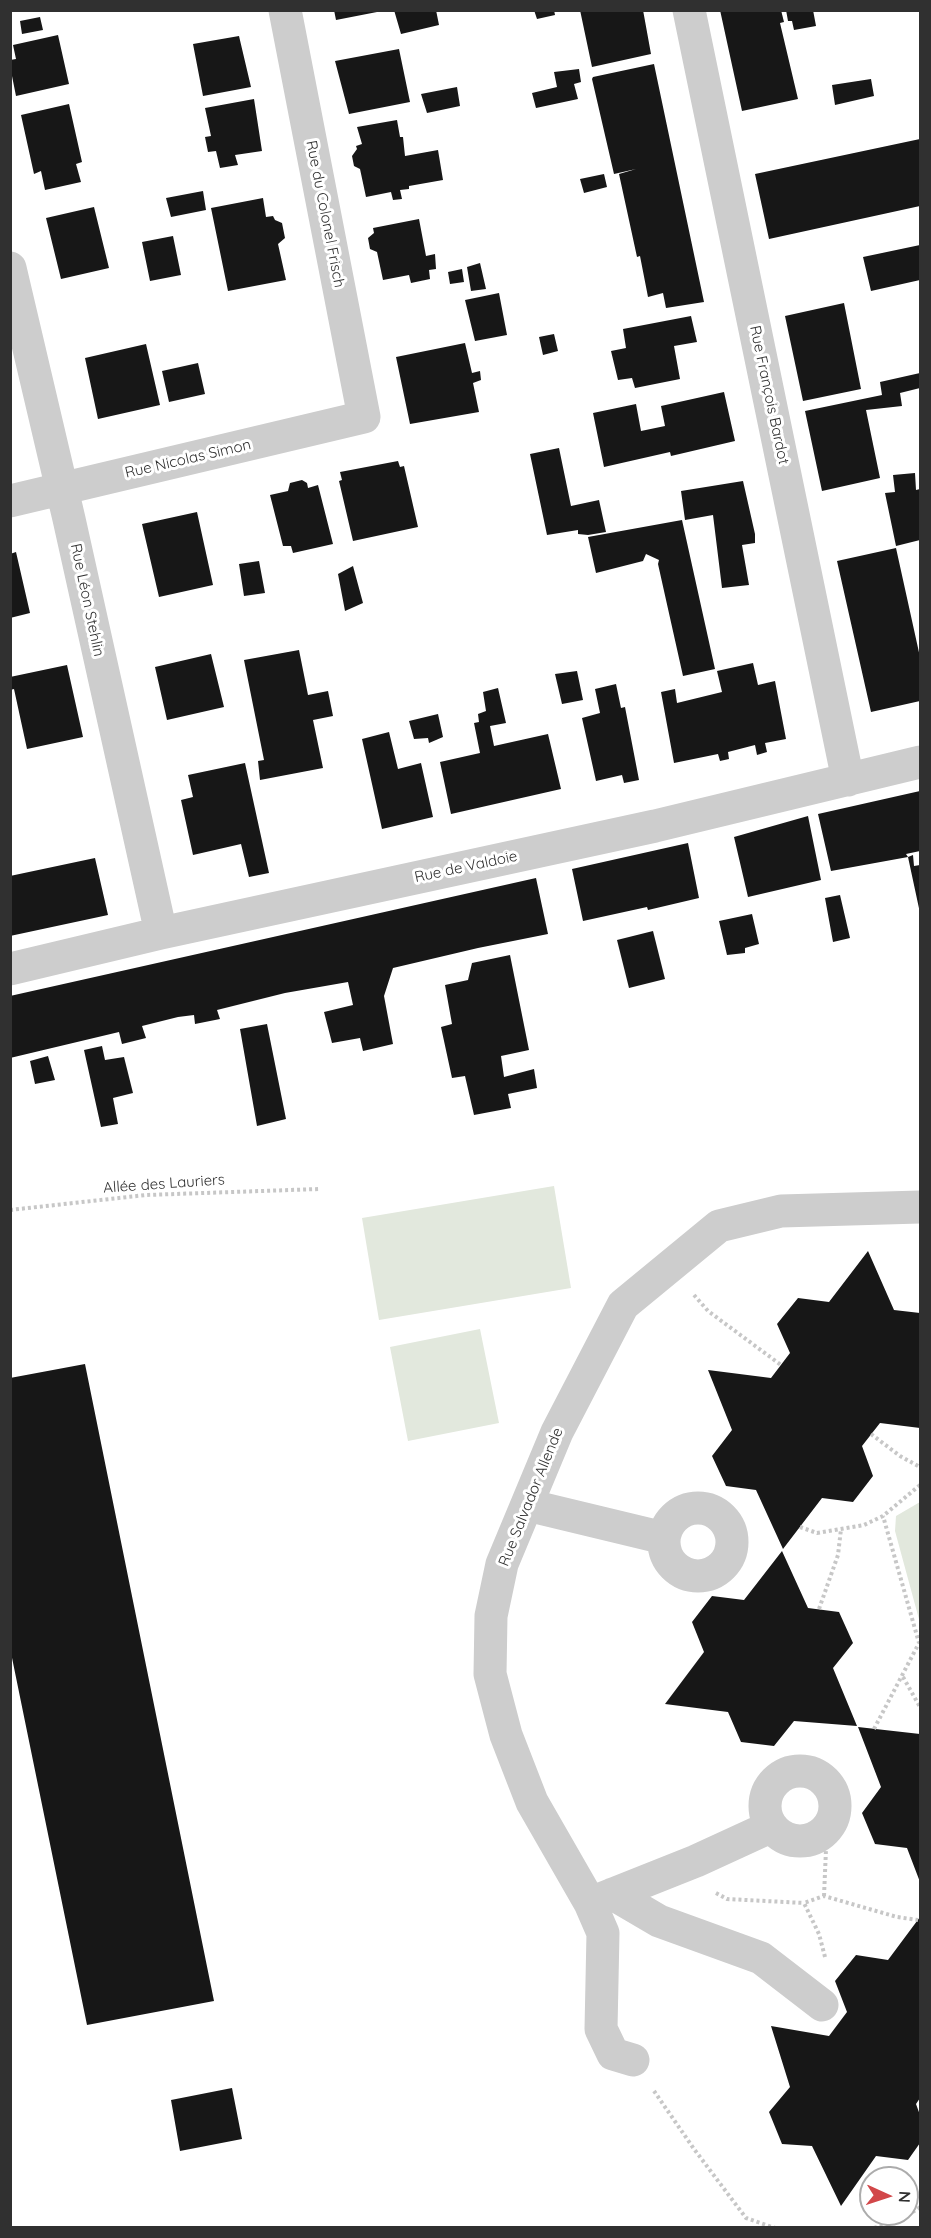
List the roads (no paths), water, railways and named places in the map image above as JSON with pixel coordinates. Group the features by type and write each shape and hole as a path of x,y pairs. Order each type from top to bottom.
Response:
{"street":[{"name":"Rue du Colonel Frisch","path":"285,10 364,417"},
{"name":"Rue François Bardot","path":"689,10 848,780"},
{"name":"Rue Léon Stehlin","path":"10,267 63,489 161,933"},
{"name":"Rue Nicolas Simon","path":"10,501 364,417"},
{"name":"Rue de Valdoie","path":"10,969 161,933 655,826 921,762"},
{"name":"Rue Salvador Allende","path":"633,2060 613,2054 601,2030 602,1898 532,1802 506,1735 490,1674 491,1616 502,1564 557,1432 623,1305 719,1226 781,1211 921,1207"},
{"path":"527,1505 664,1538"},
{"path":"790,1772 810,1772 822,1778 834,1794 834,1816 820,1836 795,1842 781,1837 770,1827 764,1808 770,1787 790,1772"},
{"path":"602,1898 674,1870 770,1827"},
{"path":"602,1898 761,1958 822,2005"}]}
